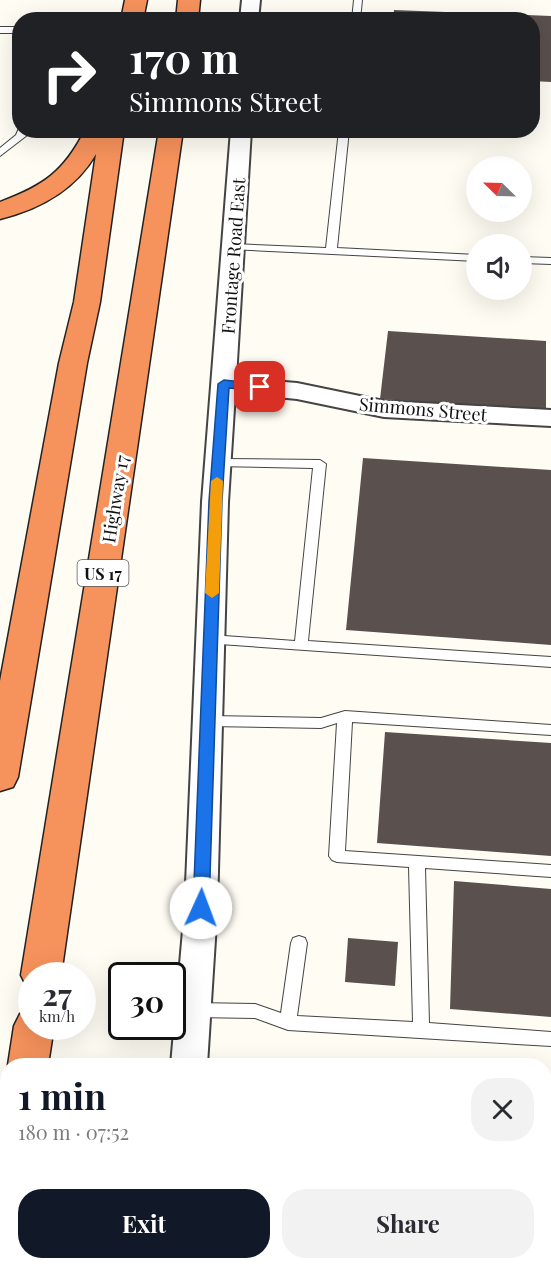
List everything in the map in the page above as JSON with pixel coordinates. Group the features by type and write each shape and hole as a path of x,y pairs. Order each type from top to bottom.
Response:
{"highway":[{"path":"0,212 26,202 65,181 86,157 94,138"},
{"path":"0,777 73,363 87,302 111,138"},
{"name":"Highway 17","path":"43,962 170,138"},
{"path":"29,1058 32,1040"}],"street":[{"name":"Frontage Road East","path":"190,1058 201,908 218,463 241,138"},
{"name":"Simmons Street","path":"224,384 297,391 384,409 551,418"}],"lane":[{"path":"0,153 19,138"},
{"path":"331,251 343,138"},
{"path":"233,247 466,257"},
{"path":"532,260 551,261"},
{"path":"218,463 320,464 301,646"},
{"path":"210,640 551,662"},
{"path":"345,716 337,856 551,871"},
{"path":"207,721 321,723 345,716 551,730"},
{"path":"417,862 421,1030"},
{"path":"288,1023 299,943"},
{"path":"193,1010 255,1011 288,1023 551,1039"}],"building":[{"path":"394,10 446,12 394,12"},
{"path":"540,16 551,16 551,82 540,81"},
{"path":"388,331 546,341 546,410 380,399"},
{"path":"363,458 551,470 551,645 346,630"},
{"path":"385,732 551,743 551,856 377,843"},
{"path":"454,881 551,889 551,1017 450,1009"},
{"path":"348,938 398,942 395,986 345,982"}],"slow traffic":[{"path":"212,593 217,481"}],"route":[{"path":"201,908 215,501 224,384 260,387"}]}
